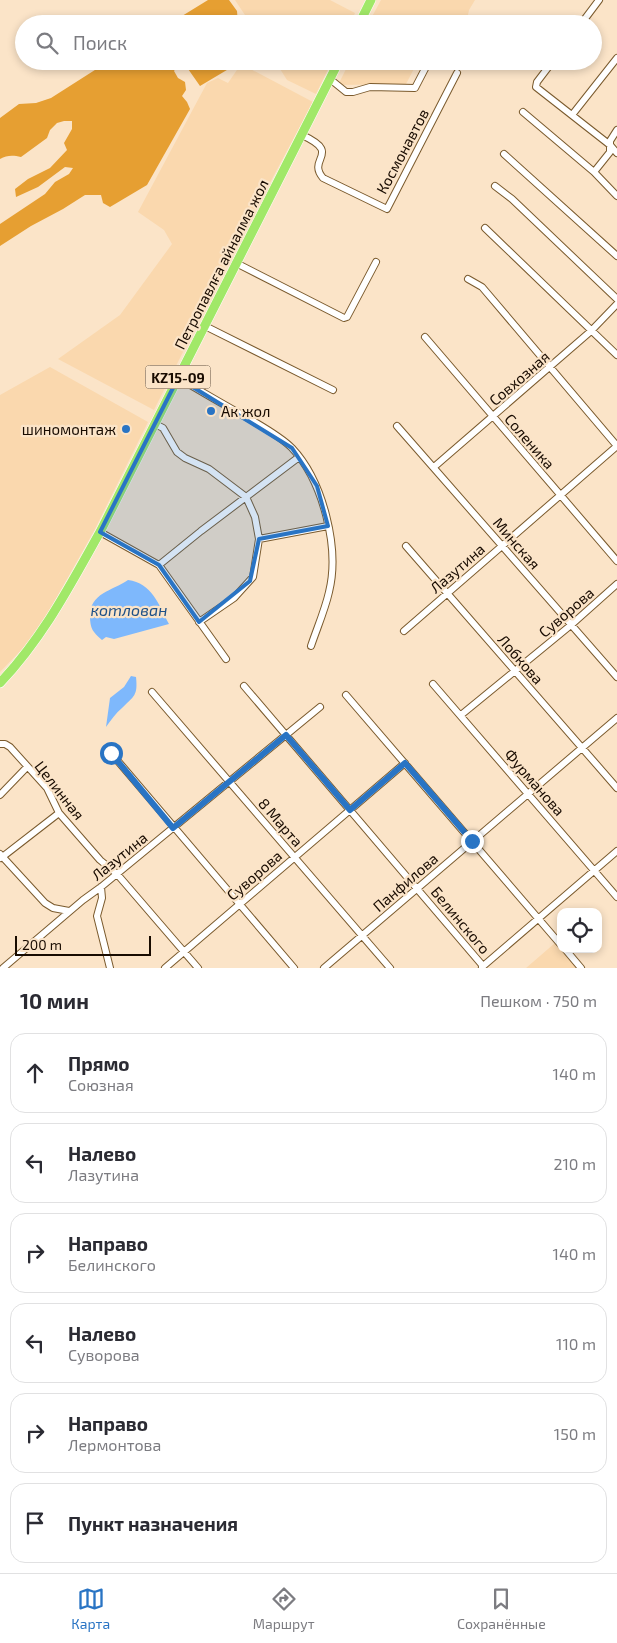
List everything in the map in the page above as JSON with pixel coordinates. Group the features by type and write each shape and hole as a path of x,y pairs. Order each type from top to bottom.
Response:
{"highway":[{"path":"364,15 371,0"},
{"name":"Петропавлға айналма жол","path":"0,683 35,643 56,611 100,532 334,70"}],"street":[{"path":"588,15 599,0"},
{"path":"572,115 617,58"},
{"name":"Космонавтов","path":"330,79 346,92 370,87 415,88 424,70"},
{"path":"546,70 536,86 610,145 617,153"},
{"name":"Космонавтов","path":"302,135 316,142 322,148 318,166 323,178 387,209 457,74"},
{"path":"523,112 594,172 617,196"},
{"path":"594,172 610,152 612,137 617,130"},
{"path":"504,154 617,256"},
{"path":"495,186 512,199 617,299"},
{"path":"484,228 617,355"},
{"path":"236,263 344,318 347,317 376,262"},
{"path":"468,279 482,286 617,446"},
{"name":"Совхозная","path":"434,468 591,331 617,304"},
{"path":"204,326 333,390"},
{"name":"Соленика","path":"425,337 617,561"},
{"path":"178,378 268,430 283,441 300,458 317,486 332,547 330,592 310,646"},
{"path":"155,424 165,431 177,452 195,464 210,469 246,498 255,516 259,539 253,577 234,598 199,622"},
{"name":"Минская","path":"397,426 617,677"},
{"name":"Лазутина","path":"404,631 617,446"},
{"path":"159,565 300,458"},
{"path":"259,539 328,526"},
{"path":"100,532 159,565 226,659"},
{"name":"Лобкова","path":"406,546 617,788"},
{"name":"Суворова","path":"460,715 571,625 617,584"},
{"name":"Фурманова","path":"434,684 617,897"},
{"name":"Белинского","path":"244,686 482,967"},
{"name":"8 Марта","path":"152,692 390,968"},
{"path":"346,695 557,940"},
{"name":"Лазутина","path":"3,968 69,911 101,888 320,707"},
{"name":"Панфилова","path":"324,968 617,718"},
{"name":"Целинная","path":"0,744 10,747 46,788 59,813 100,860 117,874 198,968"},
{"path":"111,753 294,968"},
{"name":"Суворова","path":"165,968 405,763"},
{"path":"0,795 26,767"},
{"path":"59,813 1,856 45,903 53,908 69,911"},
{"path":"482,967 617,851"},
{"path":"101,888 102,898 97,916 110,968"},
{"path":"568,953 581,968"}],"highlighted area":[{"path":"178,378 292,448 317,486 328,526 259,539 250,581 199,622 159,565 100,532"}],"shaded area":[{"path":"208,0 229,0 237,11 237,15 184,15"},
{"path":"235,0 330,0 355,13 354,15 245,15"},
{"path":"381,0 475,0 468,15 373,15"},
{"path":"95,70 175,70 178,78 185,82 186,90 182,96 190,109 147,185 110,207 103,203 101,195 85,195 0,246 0,224 45,194 55,182 69,174 73,168 65,167 38,187 16,197 15,189 28,179 50,168 67,150 64,143 72,129 72,121 57,123 50,130 47,138 21,157 10,156 0,159 0,118 19,104 36,103 51,98"},
{"path":"189,70 227,70 200,86"},
{"path":"237,70 252,70 313,102 233,252 154,410 58,359 120,315 172,244 164,230 138,212 207,83 218,78 228,83"},
{"path":"281,70 328,70 316,94 287,80"},
{"path":"346,70 413,70 406,84 338,85"},
{"path":"50,367 148,422 94,531 44,620 29,642 0,672 0,395"},
{"path":"555,943 557,945 557,953 564,953 568,957 572,957 581,968 526,968"}],"water":[{"name":"котлован","path":"128,580 143,585 149,590 169,624 114,639 106,637 102,640 91,627 91,608 98,597"},
{"path":"131,676 136,677 136,692 106,727 110,698 124,687"}],"place":[{"name":"Ак жол","path":"211,411"},
{"name":"шиномонтаж","path":"126,429"}],"route":[{"path":"111,753 173,828 286,735 350,810 405,763 472,841"}]}
